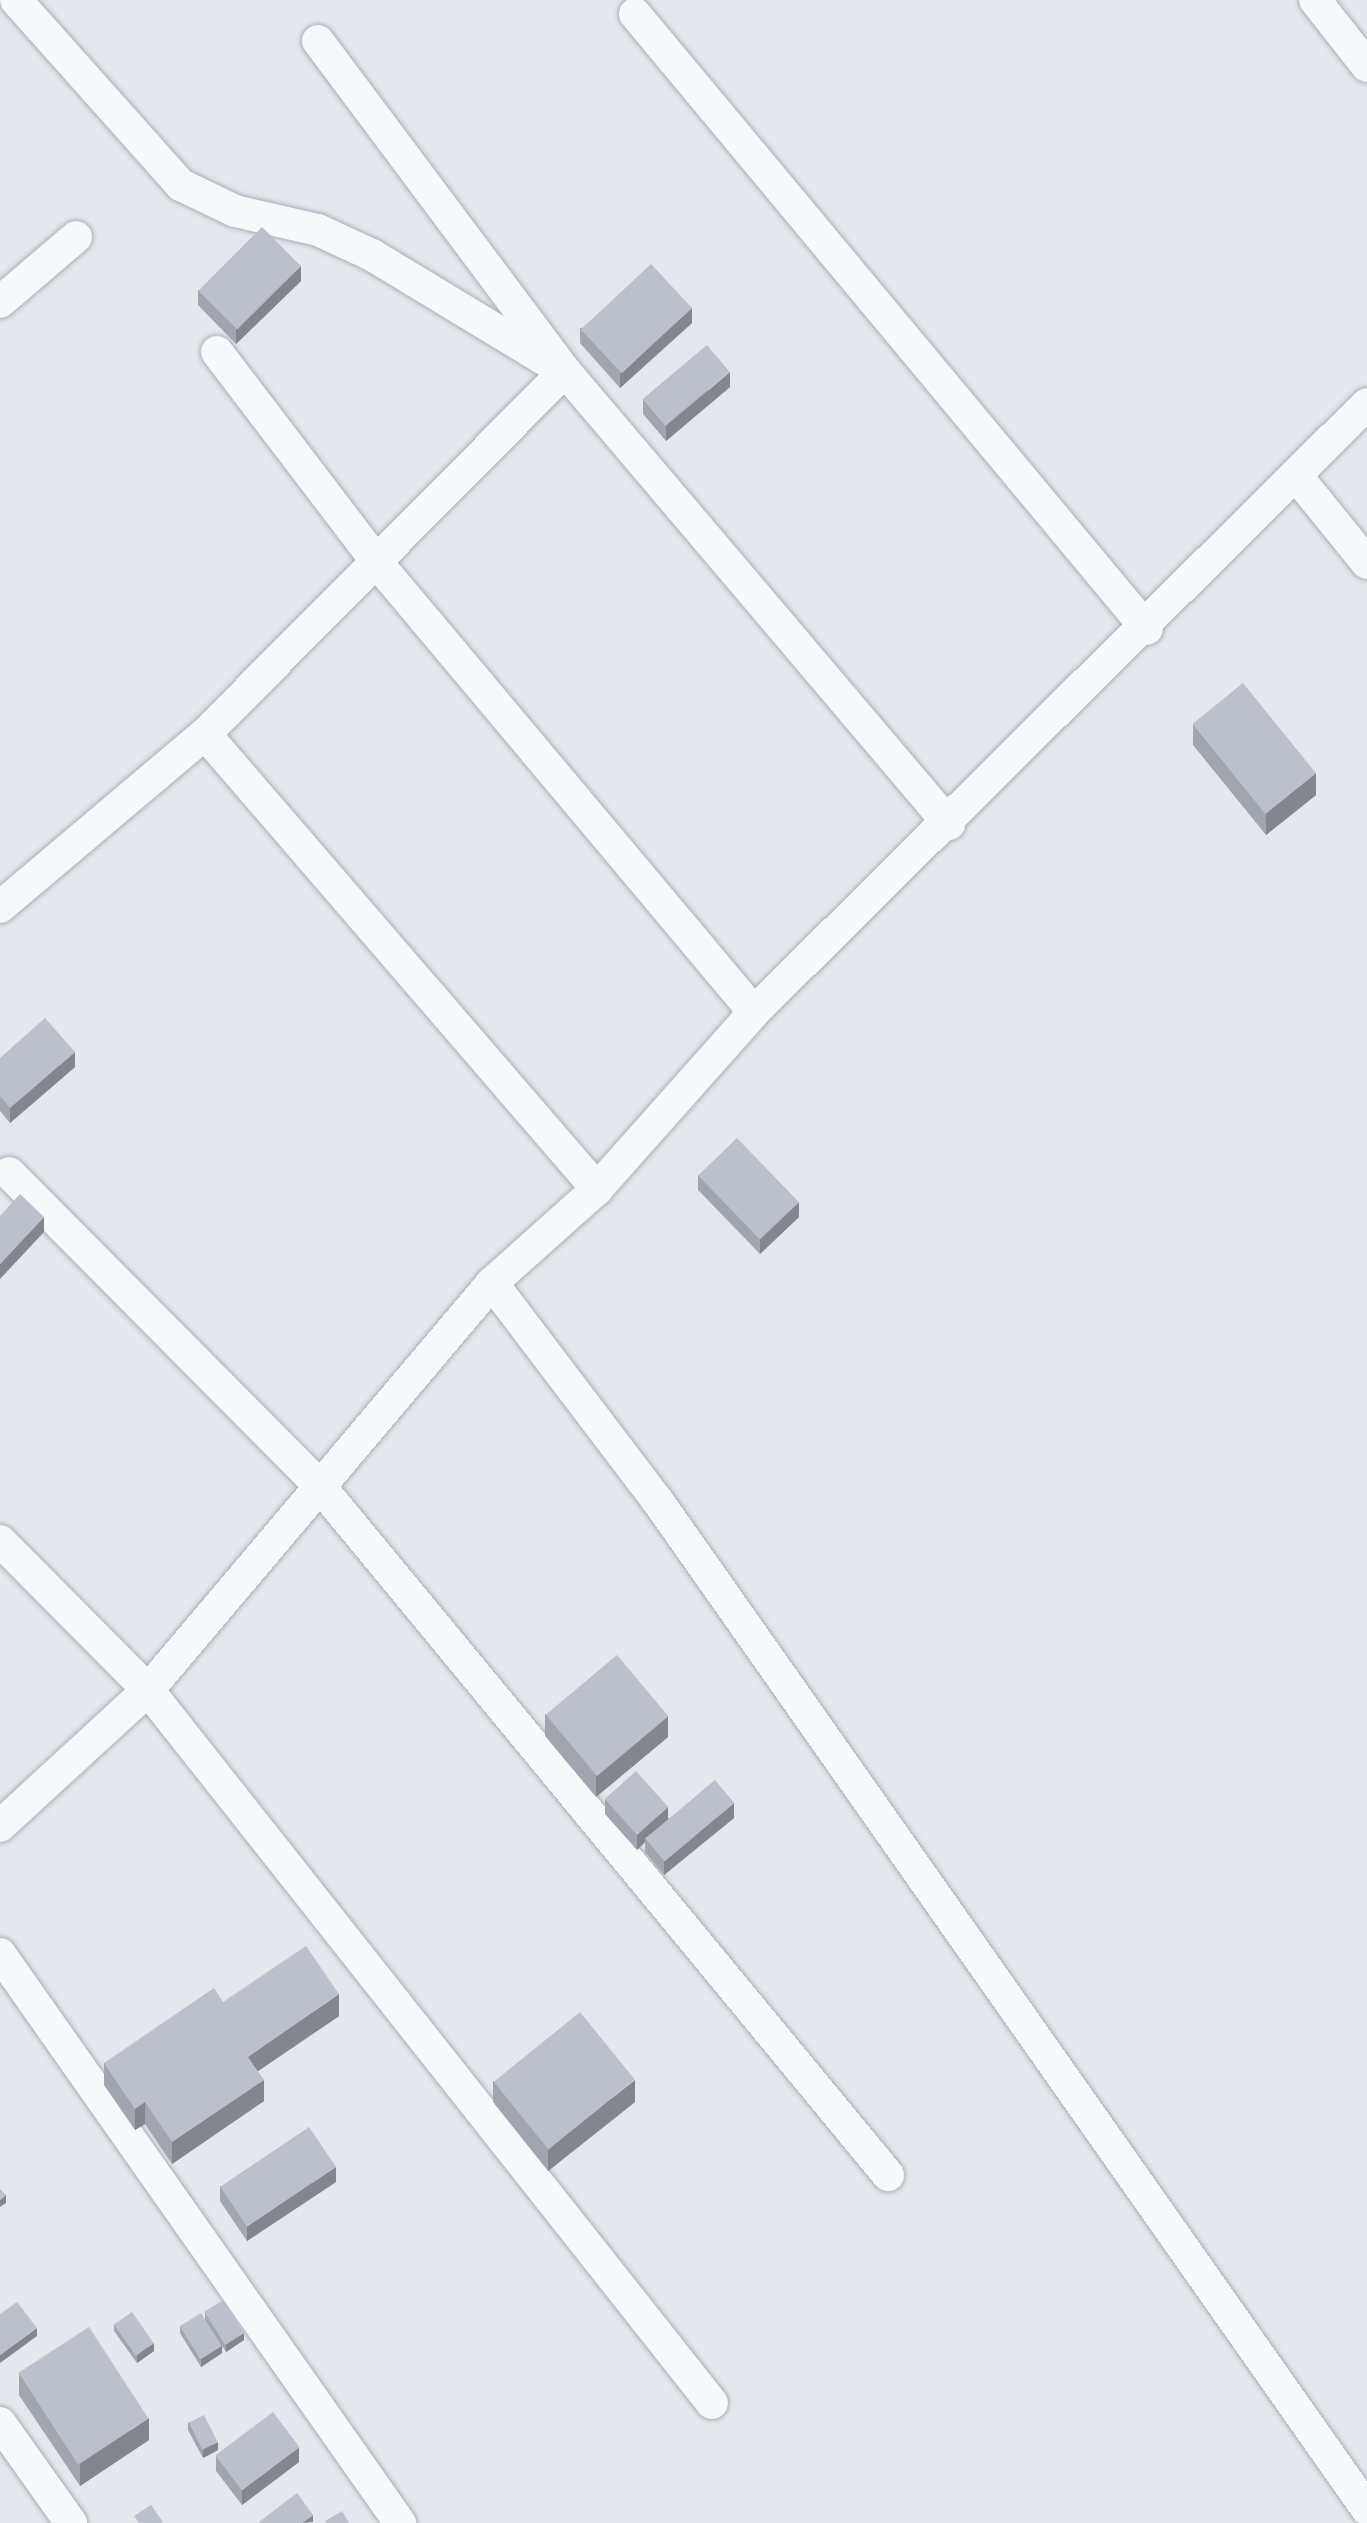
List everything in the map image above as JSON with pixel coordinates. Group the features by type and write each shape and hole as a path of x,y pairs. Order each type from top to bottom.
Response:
{"street":[{"path":"16,0 181,185 235,211 318,230 372,255 565,371"},
{"path":"1315,0 1367,66"},
{"path":"635,14 1147,629"},
{"path":"318,41 565,371 949,824"},
{"path":"0,302 76,237"},
{"path":"217,352 379,565 754,1012"},
{"path":"0,907 205,734 379,565 565,371"},
{"path":"0,1826 148,1690 318,1484 492,1283 597,1189 754,1012 1299,479 1367,404"},
{"path":"1299,479 1367,563"},
{"path":"205,734 597,1189"},
{"path":"9,1173 318,1484 888,2175"},
{"path":"492,1283 657,1500 1367,2509"},
{"path":"0,1541 148,1690 712,2403"},
{"path":"0,1954 400,2523"},
{"path":"0,2423 71,2523"}],"building":[{"path":"262,227 301,266 237,330 198,291"},
{"path":"651,264 692,308 622,373 581,329"},
{"path":"707,345 729,372 665,426 643,399"},
{"path":"1243,683 1316,773 1265,814 1192,724"},
{"path":"45,1018 75,1052 10,1108 0,1096 0,1058"},
{"path":"737,1138 799,1202 760,1240 698,1176"},
{"path":"20,1194 44,1217 0,1264 0,1216"},
{"path":"617,1655 668,1716 597,1776 546,1715"},
{"path":"636,1771 668,1807 637,1835 605,1799"},
{"path":"715,1780 734,1803 665,1861 645,1838"},
{"path":"306,1946 339,1994 248,2057 264,2080 172,2142 145,2102 135,2109 104,2063 214,1988 223,2002"},
{"path":"580,2012 635,2080 548,2149 494,2082"},
{"path":"309,2127 336,2167 247,2227 220,2187"},
{"path":"223,2300 244,2333 225,2345 204,2312"},
{"path":"17,2302 37,2328 0,2355 0,2314"},
{"path":"132,2312 154,2343 136,2356 114,2325"},
{"path":"201,2313 222,2346 200,2359 180,2326"},
{"path":"89,2327 148,2418 78,2464 19,2373"},
{"path":"273,2412 299,2447 242,2490 215,2455"},
{"path":"204,2415 218,2442 202,2449 189,2423"},
{"path":"297,2493 313,2515 302,2523 259,2522"},
{"path":"151,2505 163,2522 139,2523 134,2516"},
{"path":"342,2511 349,2523 326,2523 325,2521"}]}
